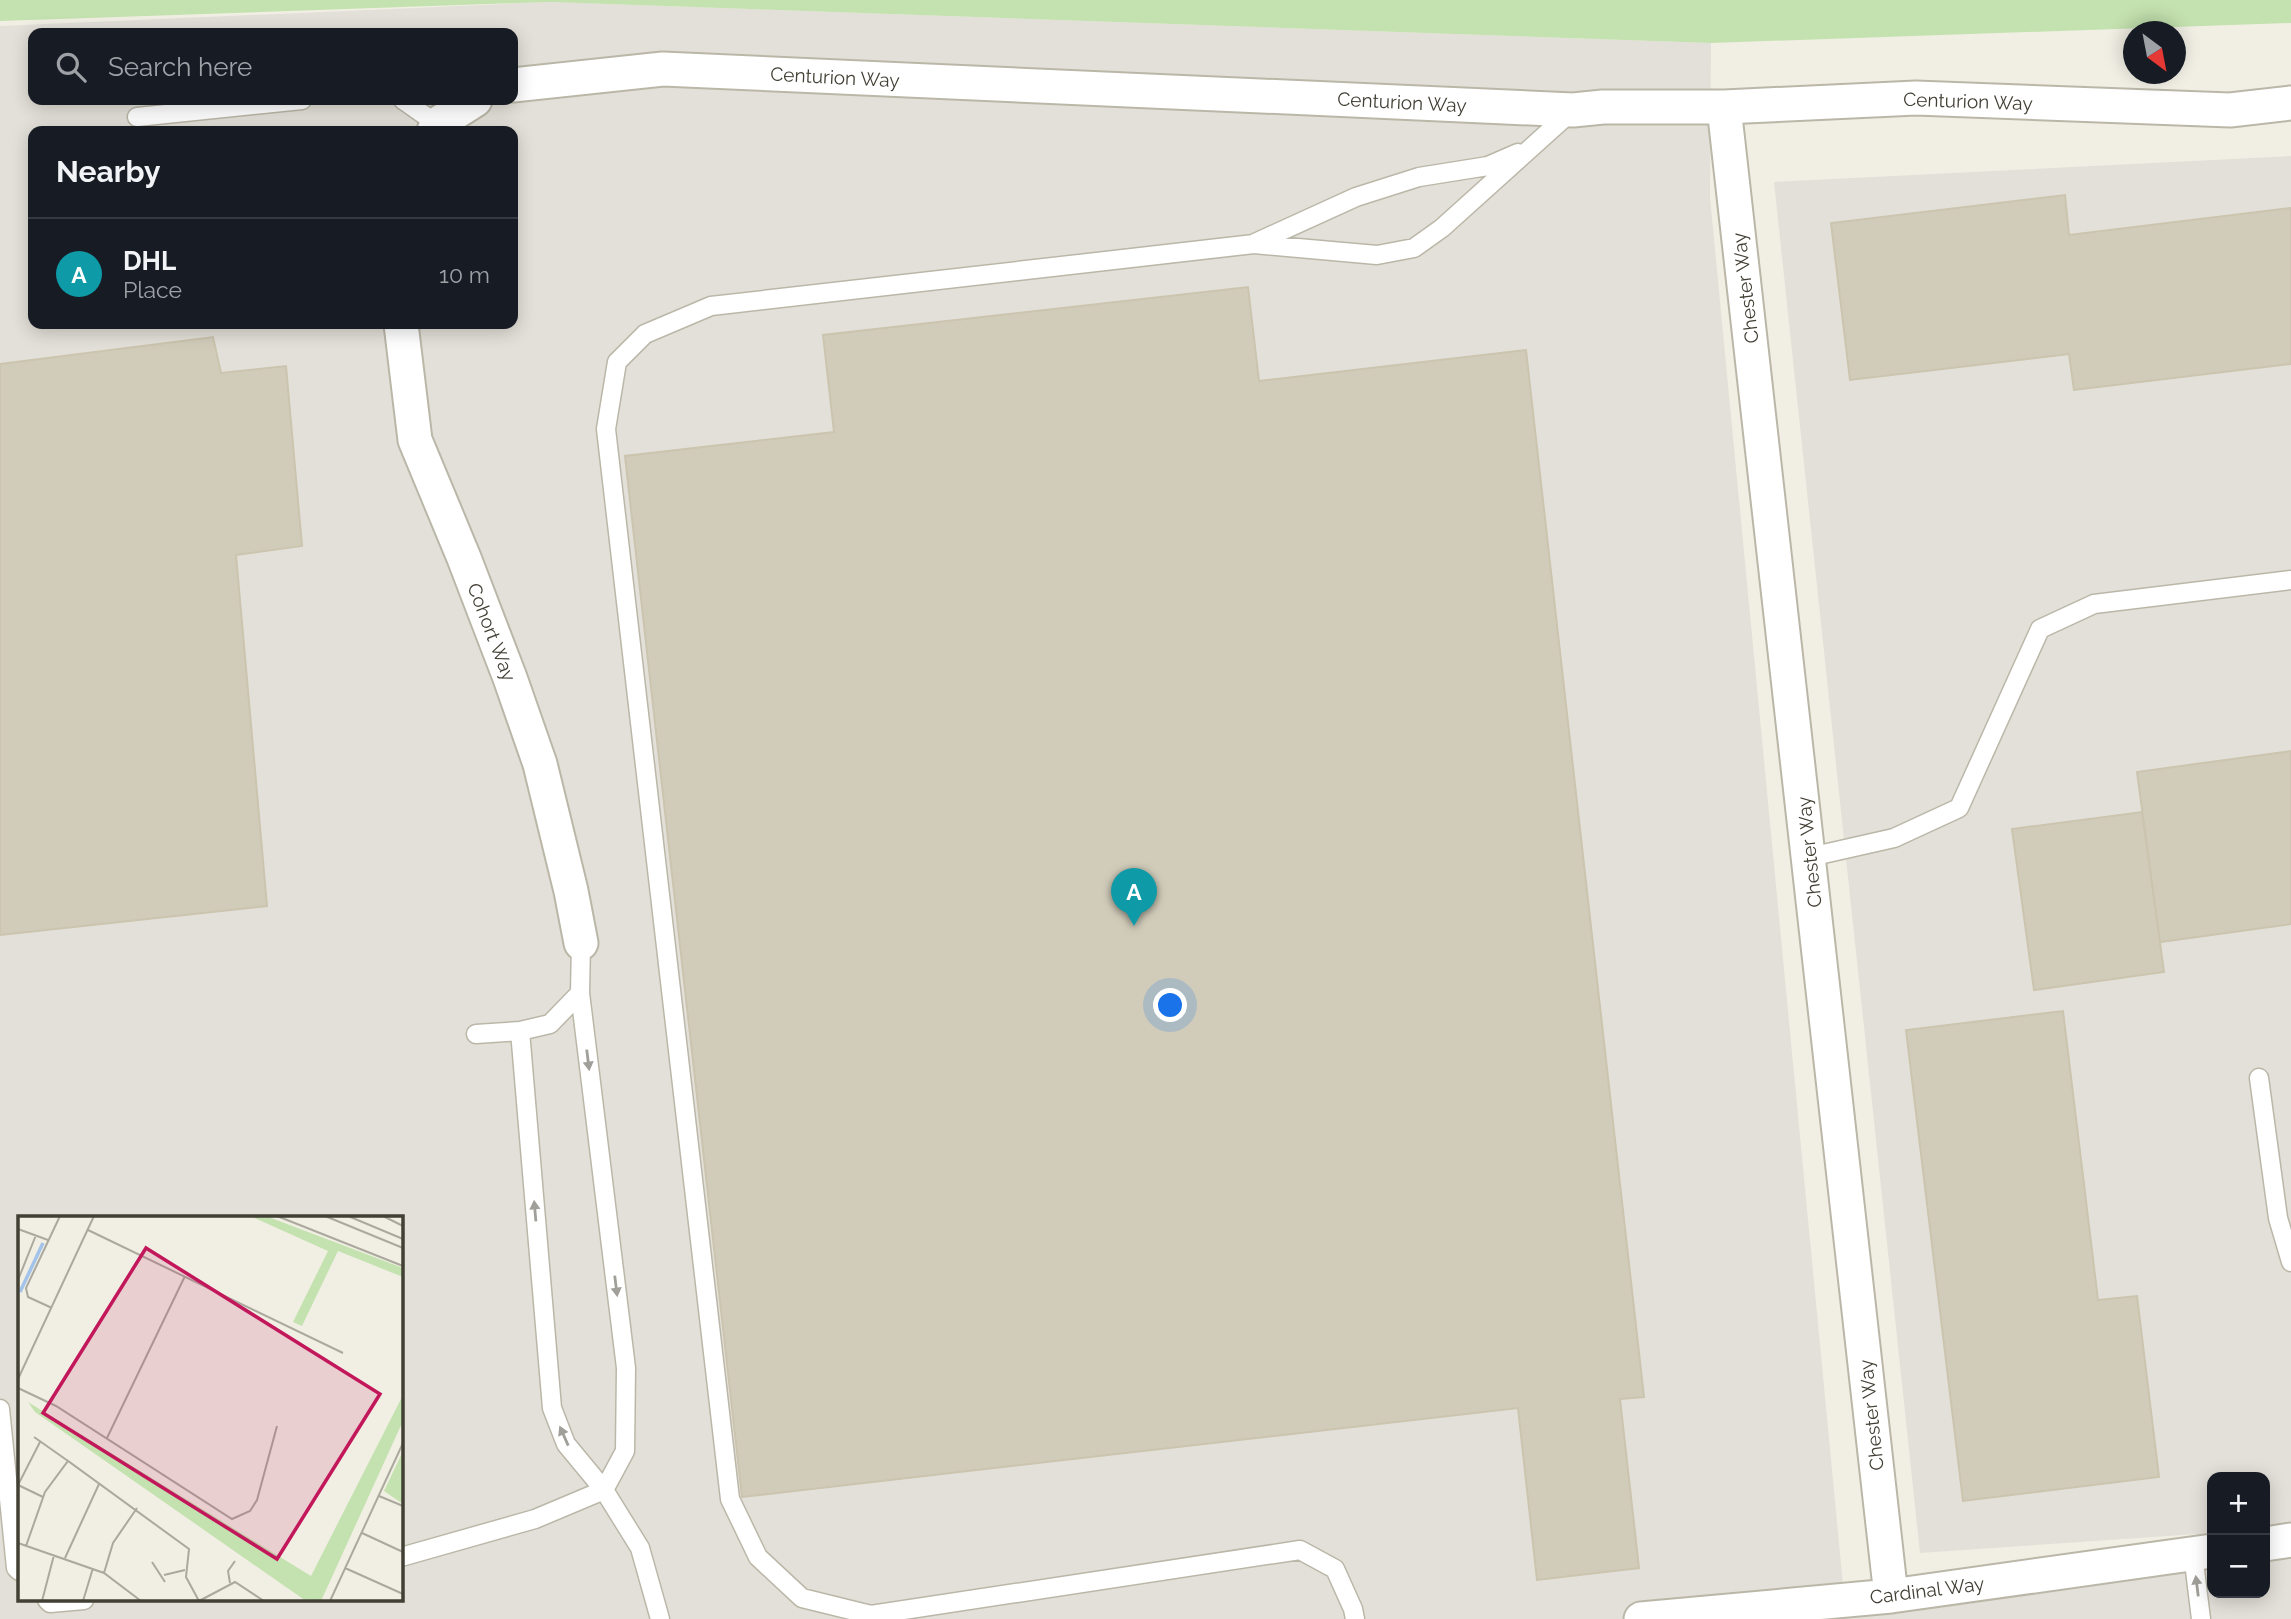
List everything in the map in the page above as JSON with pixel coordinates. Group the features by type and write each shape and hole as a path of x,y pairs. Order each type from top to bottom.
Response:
{"street":[{"name":"Centurion Way","path":"518,84 663,69 1573,110 1603,107 1724,107 1916,98 2230,110 2291,103"},
{"path":"436,126 468,105"},
{"name":"Chester Way","path":"1724,107 1891,1596"},
{"name":"Cohort Way","path":"402,329 415,440 469,570 540,764 581,943"},
{"path":"2270,1543 2291,1540"},
{"name":"Cardinal Way","path":"1641,1619 1891,1596 2203,1552"}],"lane":[{"path":"137,117 253,105"},
{"path":"409,105 434,126"},
{"path":"1355,1619 1335,1569 1300,1550 871,1615 802,1598 758,1557 730,1499 606,429 617,362 645,334 711,306 1254,244 1377,255 1414,248 1442,228 1573,110"},
{"path":"1254,244 1356,197 1419,177 1488,166 1531,147"},
{"path":"1810,857 1894,838 1959,808 2040,629 2094,604 2291,580"},
{"path":"402,1557 535,1519 604,1490 625,1451 626,1368 580,993 581,943"},
{"path":"476,1034 520,1031 550,1024 580,993"},
{"path":"520,1031 552,1408 566,1444 604,1490 639,1548 660,1619"},
{"path":"2259,1078 2278,1218 2291,1262"},
{"path":"0,1409 18,1570"},
{"path":"2201,1619 2203,1552"}],"shaded area":[{"path":"549,2 1711,43 1710,197 1844,1595 2207,1558 2207,1598 2270,1598 2270,1550 2291,1547 2291,1619 0,1619 0,26"},
{"path":"2291,156 2291,1527 2270,1529 2270,1472 2207,1472 2207,1533 1920,1553 1774,182"}],"green space":[{"path":"0,0 2291,0 2291,23 2186,27 2186,21 2123,21 2123,29 1711,43 549,2 0,21"}],"building":[{"path":"2065,195 2069,235 2291,208 2291,364 2074,390 2069,354 1850,380 1831,223"},
{"path":"1248,287 1259,381 1526,350 1644,1397 1620,1399 1639,1568 1537,1580 1518,1408 742,1497 625,456 834,432 823,335"},
{"path":"213,337 221,373 286,366 302,546 236,555 267,906 0,935 0,364"},
{"path":"2291,751 2291,924 2160,942 2137,772"},
{"path":"2142,812 2164,972 2034,990 2012,829"},
{"path":"2063,1011 2098,1300 2137,1296 2159,1477 1963,1501 1906,1030"}],"place":[{"name":"DHL","path":"1134,926"}]}
